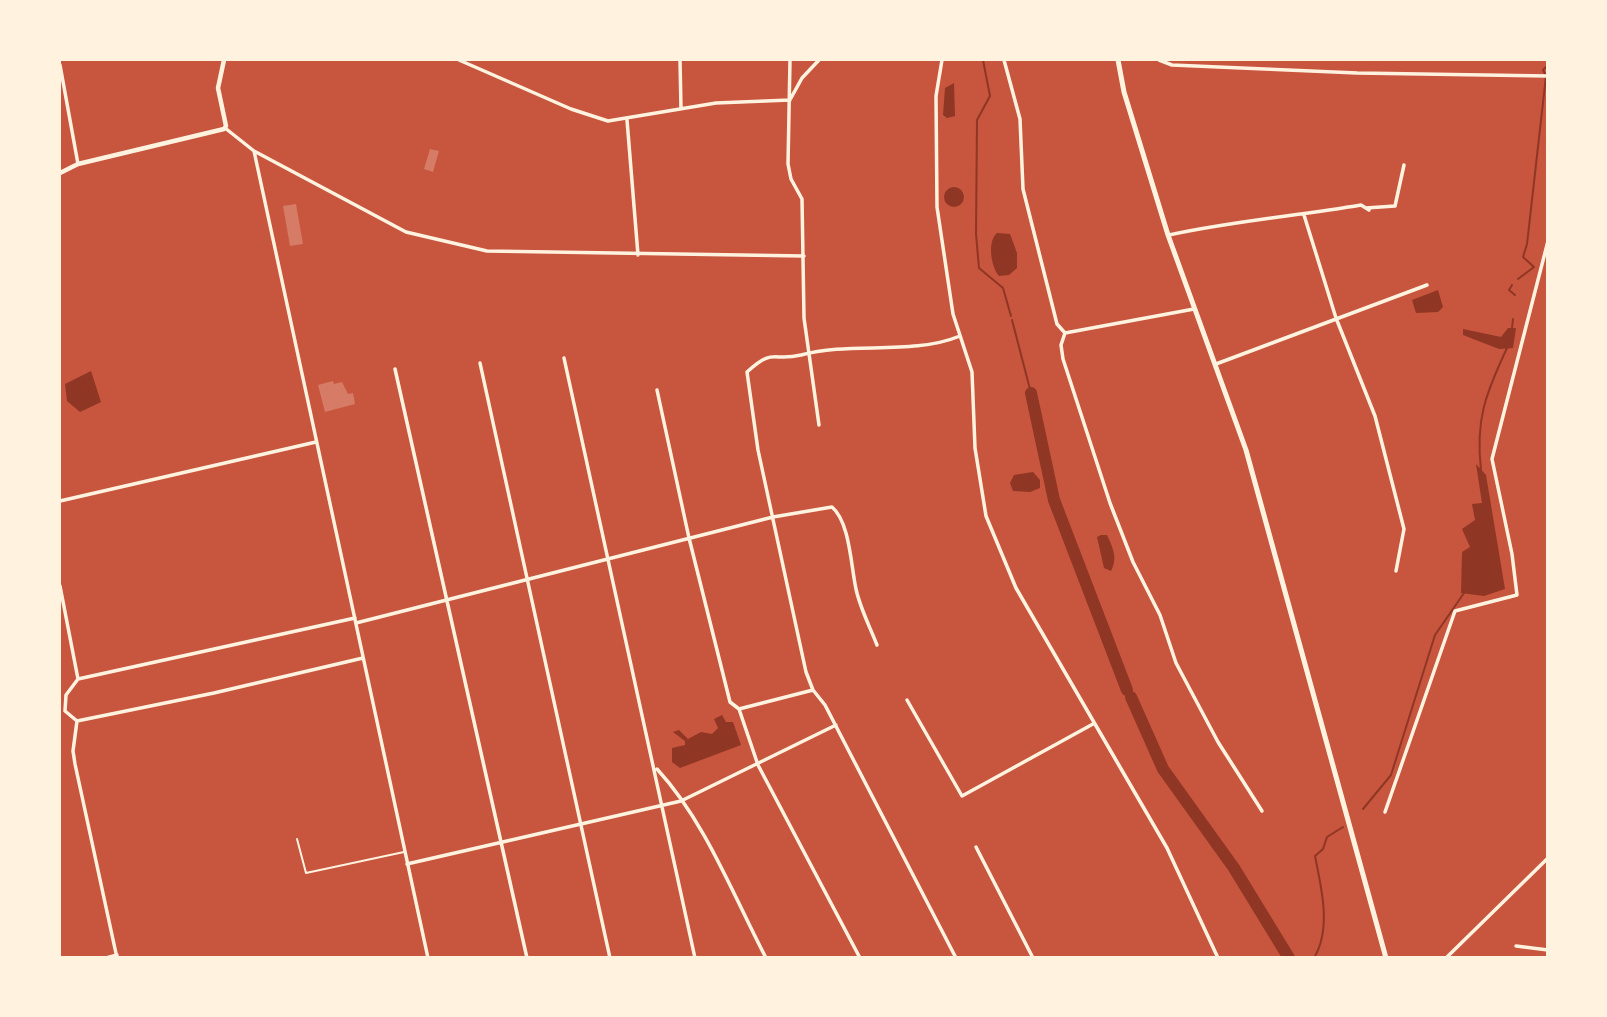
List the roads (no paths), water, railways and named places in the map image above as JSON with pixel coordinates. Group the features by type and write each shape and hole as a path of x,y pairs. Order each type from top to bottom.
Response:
{"main road":[{"path":"1118,60 1124,92 1168,235 1246,450 1386,957"}],"street":[{"path":"224,60 218,88 223,127 254,151 406,232 486,251 804,256"},
{"path":"459,60 571,109 608,121 627,120 716,103 790,100"},
{"path":"680,60 681,109"},
{"path":"790,60 788,164 791,180 802,199 807,351 819,425"},
{"path":"790,100 802,78 819,60"},
{"path":"942,60 936,96 935,180 953,314 972,372 975,448 986,516 1016,588 1167,848 1218,957"},
{"path":"1004,60 1020,119 1023,189 1057,324 1065,333"},
{"path":"1159,60 1172,65 1357,73 1548,76"},
{"path":"60,65 78,164"},
{"path":"627,120 638,255"},
{"path":"60,173 78,164 223,127"},
{"path":"254,151 428,957"},
{"path":"1168,235 1214,225 1304,215 1361,205 1368,209 1395,206 1404,166"},
{"path":"1304,215 1336,318 1375,416 1404,529 1396,571"},
{"path":"1385,812 1455,611 1517,595 1513,554 1492,459 1548,241"},
{"path":"1216,364 1427,285"},
{"path":"1065,333 1194,309"},
{"path":"1065,333 1061,345 1063,359 1090,448 1133,562 1160,615 1175,663 1218,742 1262,811"},
{"path":"956,957 836,725 813,691 758,450 747,372 763,357 803,355 807,351 938,345 960,336"},
{"path":"564,358 695,957"},
{"path":"480,363 610,957"},
{"path":"395,369 527,957"},
{"path":"657,390 689,538 730,702 739,709 758,765 860,957"},
{"path":"60,501 316,442"},
{"path":"77,721 65,711 66,695 78,679 446,602 609,558 826,506 832,506 838,511 854,567 856,589 877,645"},
{"path":"60,586 78,679"},
{"path":"77,721 214,693 363,658"},
{"path":"739,709 813,691"},
{"path":"907,700 962,796 1093,724"},
{"path":"77,721 73,751 75,764 117,956 106,957"},
{"path":"407,864 681,801 836,725"},
{"path":"655,767 675,789 765,957"},
{"path":"976,847 1033,957"},
{"path":"1446,957 1548,858"},
{"path":"1516,946 1548,950"}],"lane":[{"path":"297,839 306,873 405,851"}],"waterway":[{"path":"983,60 990,96 977,120 976,234 979,268 1003,288 1011,316"},
{"path":"1518,279 1534,267 1523,257 1527,244 1546,76 1543,70 1548,65"},
{"path":"1512,285 1509,290 1515,295"},
{"path":"1512,328 1513,319"},
{"path":"1012,320 1031,393"},
{"path":"1481,470 1481,421 1493,379 1507,348"},
{"path":"1031,393 1054,500 1127,690"},
{"path":"1363,809 1391,775 1435,635 1464,593"},
{"path":"1131,697 1163,769 1234,868 1289,958"},
{"path":"1314,958 1323,934 1324,921 1315,856 1323,849 1327,837 1343,827"}]}
